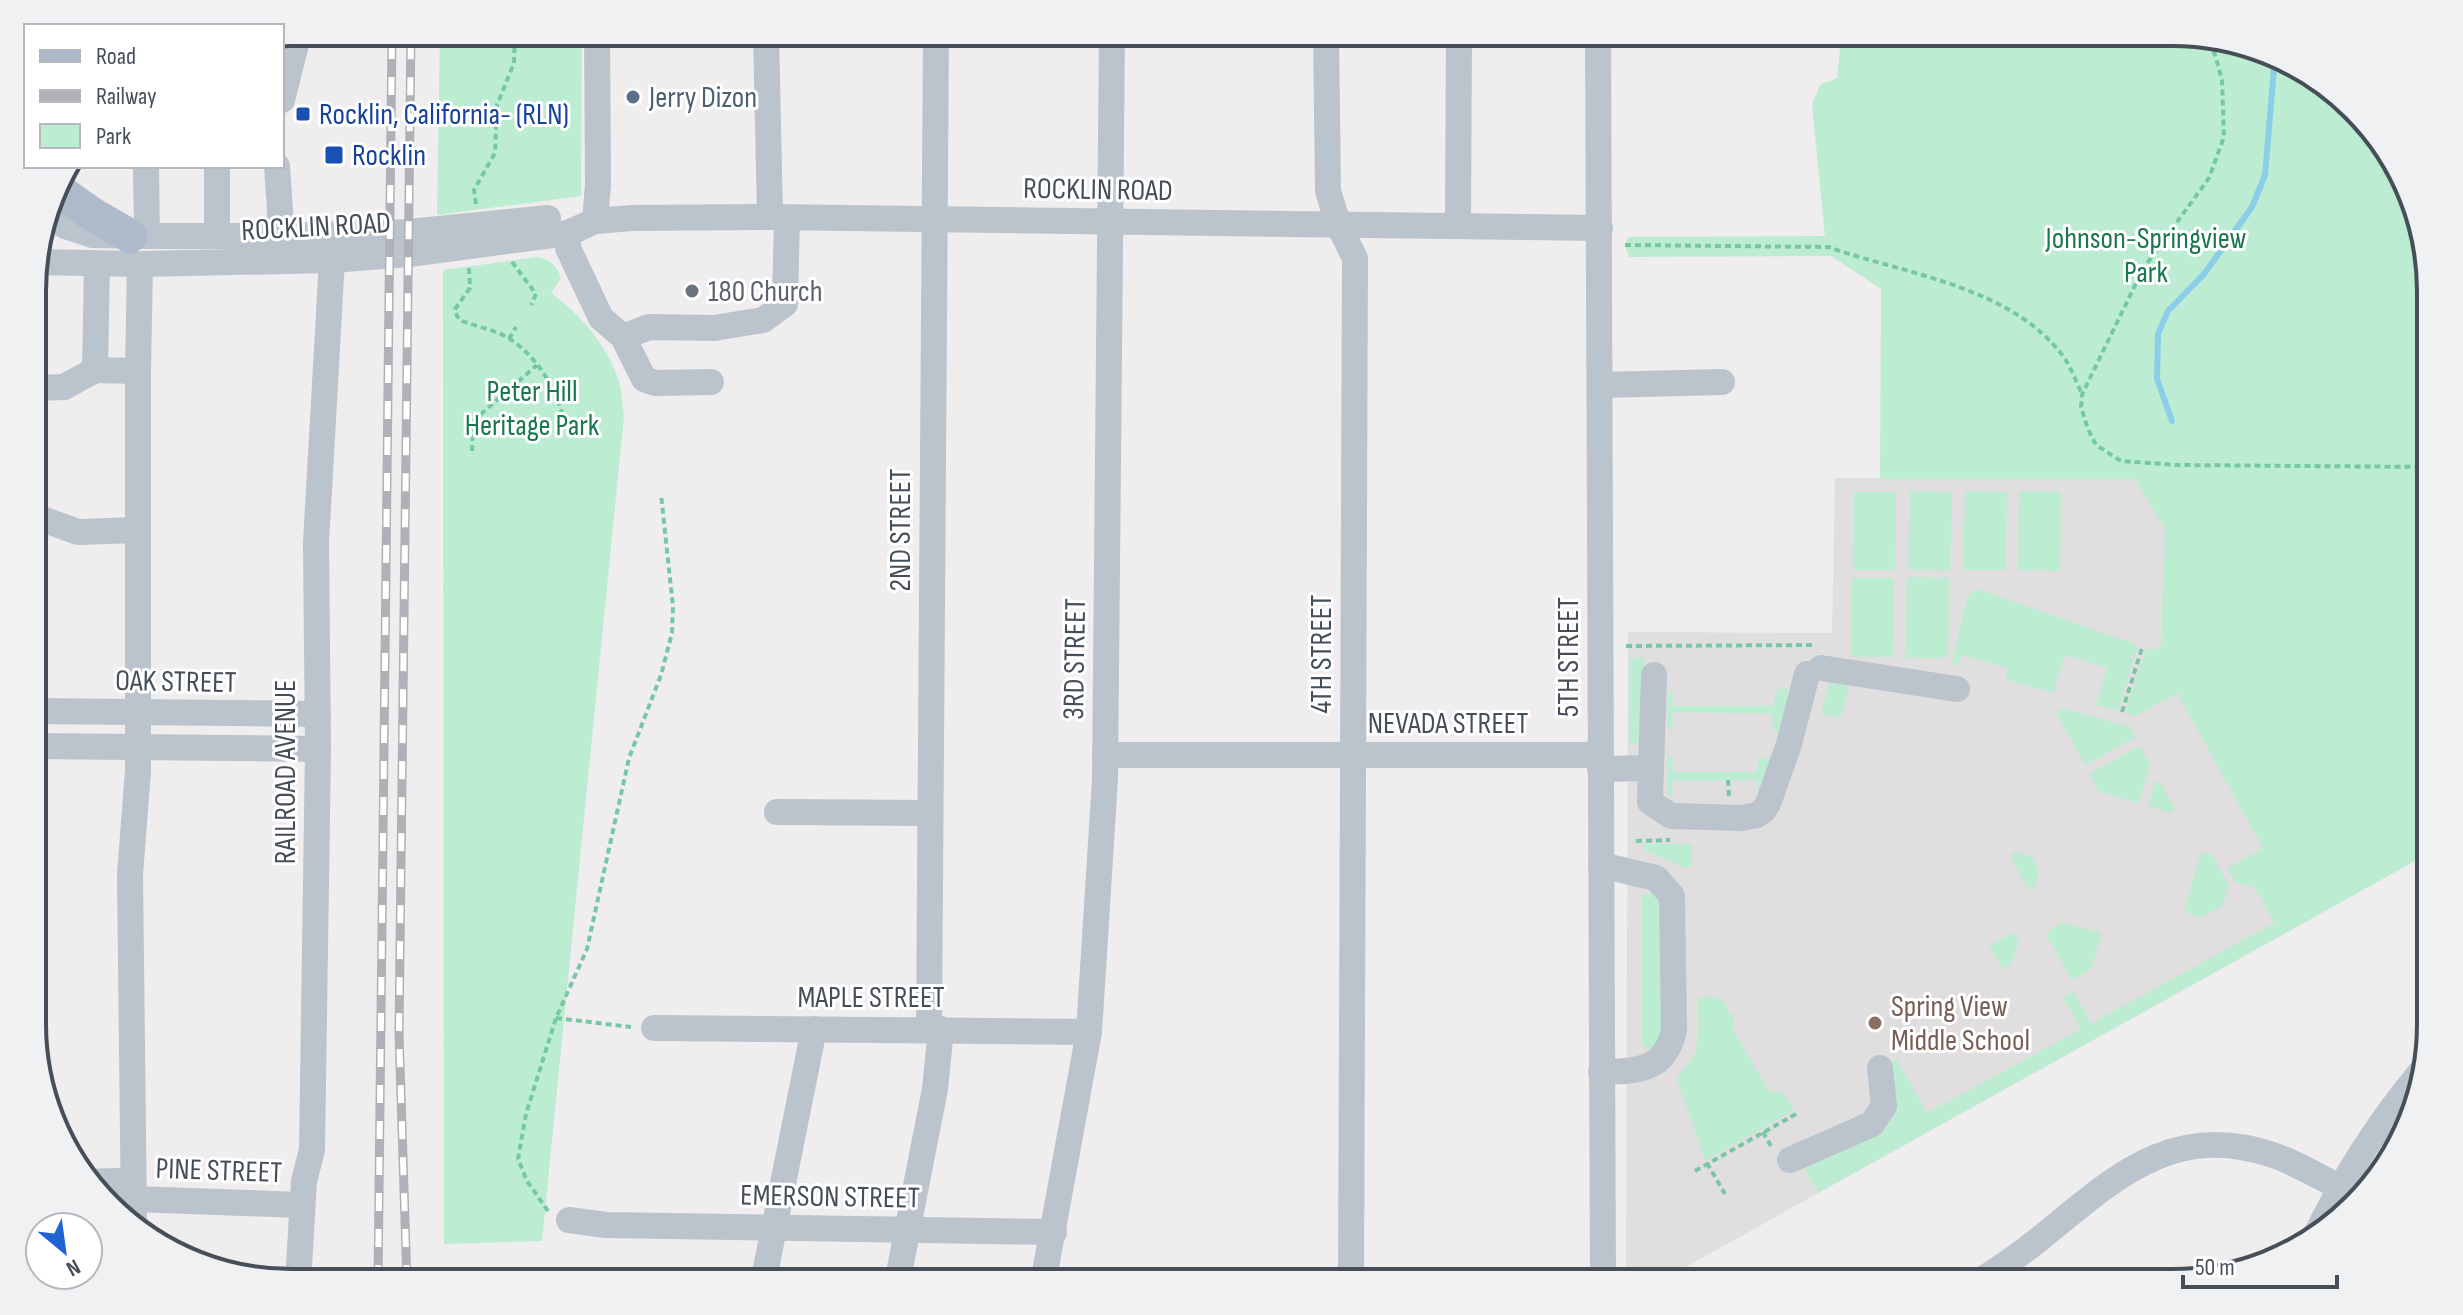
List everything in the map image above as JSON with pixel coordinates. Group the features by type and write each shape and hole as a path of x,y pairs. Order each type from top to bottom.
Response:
{"main road":[{"path":"66,195 139,245"}],"street":[{"name":"4TH STREET","path":"1326,46 1328,191 1338,224 1355,258 1351,1268"},
{"path":"1458,226 1459,46"},
{"name":"5TH STREET","path":"1598,46 1603,1268"},
{"path":"284,88 291,47"},
{"path":"595,221 598,185 597,47"},
{"path":"623,337 649,327 714,328 763,320 785,304 767,47"},
{"name":"2ND STREET","path":"900,1269 935,1089 930,813 936,47"},
{"name":"3RD STREET","path":"1046,1269 1089,1032 1105,755 1112,47"},
{"path":"129,1207 130,874 138,771 139,245 146,168"},
{"path":"217,168 217,235"},
{"path":"277,168 278,249"},
{"name":"ROCKLIN ROAD","path":"57,220 92,235 139,245 278,249 573,216 595,221 632,218 934,219 1600,228"},
{"name":"ROCKLIN ROAD","path":"49,262 97,264 139,245 217,235 332,260 568,233 595,221"},
{"path":"568,233 568,248 601,318 623,337 644,379 655,383 711,382"},
{"name":"RAILROAD AVENUE","path":"299,1269 301,1205 312,1150 318,749 316,543 332,260"},
{"path":"95,370 97,264"},
{"path":"47,388 64,387 95,370 138,371"},
{"path":"1600,385 1722,382"},
{"path":"47,521 78,532 138,530"},
{"path":"1654,675 1650,802 1671,816 1742,818 1757,815 1769,801 1818,670 1957,689"},
{"name":"OAK STREET","path":"46,711 318,714"},
{"path":"46,746 318,749"},
{"name":"NEVADA STREET","path":"1105,755 1353,755 1600,762 1650,768"},
{"path":"777,812 930,813"},
{"path":"1601,865 1656,878 1672,896 1674,1030 1671,1043 1662,1057 1643,1070 1601,1072"},
{"name":"MAPLE STREET","path":"654,1028 1089,1032"},
{"path":"766,1269 814,1029"},
{"path":"1790,1160 1872,1124 1884,1106 1880,1068"},
{"path":"2326,1214 2363,1147 2409,1087"},
{"path":"1998,1268 2106,1184 2135,1165 2166,1153 2202,1146 2243,1147 2273,1155 2339,1187"},
{"name":"PINE STREET","path":"104,1181 117,1181 127,1205"},
{"name":"PINE STREET","path":"133,1210 301,1205"},
{"name":"EMERSON STREET","path":"569,1220 606,1225 1054,1232"}],"path":[{"path":"478,214 474,190 495,153 497,105 514,63 515,47"},
{"path":"2213,50 2222,80 2224,137 2209,178 2143,269 2082,395 2081,407 2088,429 2096,445 2121,461 2178,465 2417,467"},
{"path":"1625,245 1828,247 1929,275 1997,303 2035,329 2063,356 2082,395"},
{"path":"465,246 470,288 455,309 457,316 462,321 509,339 537,365 561,403 566,429"},
{"path":"509,255 513,265 521,271 524,280 536,294 531,305"},
{"path":"509,339 516,327"},
{"path":"472,451 473,421 537,365"},
{"path":"569,1220 546,1209 527,1181 518,1159 526,1114 556,1018 587,949 629,758 661,675 672,633 673,607 661,494"},
{"path":"1626,646 1827,645 1818,670"},
{"path":"2122,712 2142,648"},
{"path":"1636,841 1678,840"},
{"path":"556,1018 654,1028"},
{"path":"1695,1171 1796,1114"},
{"path":"1707,1163 1725,1194"}],"shaded area":[{"name":"Spring View Middle School","path":"1835,478 2135,479 2417,834 2417,860 1683,1268 1626,1268 1628,632 1832,633"}],"green space":[{"name":"Johnson-Springview Park","path":"1840,46 2172,46 2220,51 2281,71 2308,87 2356,129 2376,155 2392,182 2409,227 2417,291 2417,860 1818,1193 1803,1166 1868,1140 1889,1123 1896,1101 1891,1062 1897,1059 1927,1113 2081,1029 2063,997 2073,991 2092,1025 2274,923 2255,888 2235,882 2227,868 2263,848 2177,693 2136,716 2125,713 2146,648 2154,651 2161,645 2165,529 2135,479 1880,479 1881,289 1831,256 1629,257 1625,245 1628,237 1825,236 1812,105 1820,85 1837,78"},
{"path":"440,47 582,47 581,196 437,215"},
{"name":"Peter Hill Heritage Park","path":"536,257 555,266 561,278 551,293 582,320 613,365 624,416 542,1241 444,1244 443,270"},
{"path":"1910,491 1952,492 1950,571 1908,570"},
{"path":"1965,491 2007,492 2006,570 1963,570"},
{"path":"2019,491 2061,492 2060,571 2018,570"},
{"path":"1854,492 1896,492 1895,570 1853,570"},
{"path":"1907,577 1949,578 1948,658 1905,658"},
{"path":"1852,578 1894,578 1893,657 1851,657"},
{"path":"1978,589 2138,645 2118,711 2096,705 2107,668 2065,655 2053,693 2005,679 2007,668 1962,655 1958,666 1952,664 1967,599"},
{"path":"1643,657 1643,738 1638,744 1629,746 1630,658"},
{"path":"1830,680 1849,686 1838,718 1821,713"},
{"path":"1672,688 1673,706 1773,706 1777,689 1787,688 1789,694 1778,733 1773,730 1772,714 1673,712 1672,731 1667,726 1667,693"},
{"path":"2063,708 2130,727 2136,737 2085,765 2056,712"},
{"path":"2140,746 2150,764 2139,803 2099,792 2089,774"},
{"path":"1672,755 1673,772 1756,772 1759,758 1771,758 1758,796 1758,780 1672,781 1672,797 1667,794 1667,758"},
{"path":"2155,781 2161,783 2174,807 2172,813 2148,806"},
{"path":"1642,844 1692,844 1692,867 1685,868 1644,850"},
{"path":"2013,851 2032,857 2039,870 2034,889 2027,887 2011,858"},
{"path":"2201,852 2212,855 2229,886 2222,906 2200,918 2184,911"},
{"path":"1652,893 1662,904 1663,1037 1649,1051 1642,1043 1642,895"},
{"path":"2062,922 2102,933 2091,969 2072,980 2046,934"},
{"path":"2014,932 2019,941 2011,964 2003,969 1989,946"},
{"path":"1710,995 1725,1002 1730,1015 1734,1013 1733,1029 1768,1090 1784,1094 1794,1110 1705,1161 1677,1080 1696,1048 1698,997 1710,998"}],"waterway":[{"path":"2172,421 2157,379 2158,334 2168,311 2204,274 2252,207 2265,175 2274,68"}],"railway":[{"path":"378,1269 392,47"},
{"path":"407,1269 399,1033 411,47"}],"place":[{"name":"Jerry Dizon","path":"633,97"},
{"name":"Rocklin, California- (RLN)","path":"303,114"},
{"name":"Rocklin","path":"334,155"},
{"name":"180 Church","path":"692,291"},
{"name":"Spring View Middle School","path":"1875,1023"}]}
